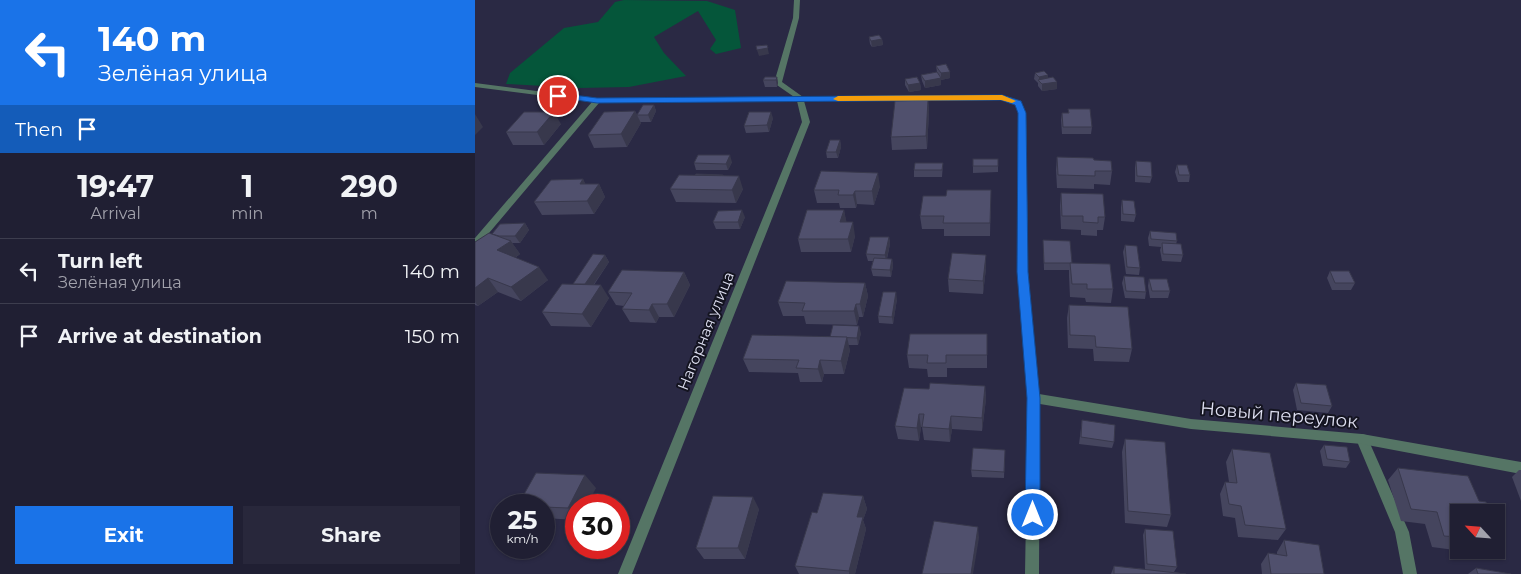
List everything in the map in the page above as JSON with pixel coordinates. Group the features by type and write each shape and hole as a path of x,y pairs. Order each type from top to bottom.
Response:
{"street":[{"path":"797,0 796,18 778,83 800,99"},
{"path":"477,86 597,101 1002,97 1018,103 1022,113 1023,272 1034,398 1032,574"},
{"name":"Нагорная улица","path":"625,574 806,122 800,99"},
{"path":"475,244 597,101"},
{"name":"Новый переулок","path":"1034,398 1191,424 1362,439 1521,468"},
{"path":"1362,439 1402,532 1410,574"}],"green space":[{"path":"624,0 707,1 735,10 741,48 716,54 710,49 716,40 698,11 654,37 664,53 686,76 629,87 579,88 506,84 510,73 564,28 598,22 615,2"}],"building":[{"path":"879,35 882,39 871,41 869,37"},
{"path":"767,45 768,48 757,50 756,46"},
{"path":"946,64 950,72 941,73 936,66"},
{"path":"1044,71 1048,75 1039,77 1035,73"},
{"path":"937,72 941,78 925,81 921,75"},
{"path":"765,77 777,77 776,80 763,80"},
{"path":"917,77 920,83 908,85 905,79"},
{"path":"1053,77 1057,82 1042,84 1038,80"},
{"path":"928,100 926,136 891,137 895,101"},
{"path":"643,105 654,105 648,115 637,115"},
{"path":"1068,109 1090,109 1092,127 1063,127 1062,113 1069,113"},
{"path":"635,111 621,134 588,135 604,112"},
{"path":"524,112 554,112 537,132 506,132"},
{"path":"749,112 771,112 767,125 744,126"},
{"path":"830,140 840,140 836,152 826,152"},
{"path":"698,155 730,155 726,164 694,163"},
{"path":"1057,157 1093,158 1094,160 1111,161 1112,171 1095,171 1095,176 1058,175"},
{"path":"973,159 998,159 998,166 973,166"},
{"path":"1136,161 1151,162 1152,177 1137,176"},
{"path":"915,163 943,163 942,170 914,170"},
{"path":"1177,165 1187,165 1190,175 1179,175"},
{"path":"821,171 878,173 872,191 855,191 853,195 838,195 839,190 814,190"},
{"path":"679,175 739,176 732,190 670,189"},
{"path":"695,175 723,175 723,176"},
{"path":"583,179 580,184 599,184 587,201 534,202 551,180"},
{"path":"947,190 991,190 990,223 943,223 944,216 920,216 923,196 946,196"},
{"path":"1061,193 1103,194 1105,217 1098,217 1098,223 1083,222 1083,216 1062,216"},
{"path":"1122,200 1134,201 1136,215 1123,214"},
{"path":"742,210 738,222 713,222 718,211"},
{"path":"807,210 844,210 840,222 853,222 848,239 798,239"},
{"path":"525,223 515,236 492,234 500,224"},
{"path":"1150,231 1176,233 1177,241 1151,239"},
{"path":"489,233 511,241 497,250 539,267 511,287 488,278 475,288 475,242"},
{"path":"870,237 889,237 885,255 866,254"},
{"path":"1043,240 1070,241 1072,263 1044,263"},
{"path":"1162,243 1181,244 1183,255 1163,254"},
{"path":"1125,245 1137,246 1140,268 1127,267"},
{"path":"952,253 986,255 983,281 948,279"},
{"path":"593,254 605,255 585,284 573,284"},
{"path":"874,258 892,259 890,270 871,269"},
{"path":"1070,263 1110,264 1113,289 1087,289 1087,284 1072,284"},
{"path":"622,270 684,272 667,304 652,304 649,310 622,309 632,293 608,292"},
{"path":"1330,271 1349,271 1355,283 1335,283"},
{"path":"1124,276 1144,277 1146,292 1126,291"},
{"path":"1149,279 1167,279 1170,291 1152,291"},
{"path":"786,281 865,283 860,304 856,304 854,311 802,311 805,303 778,302"},
{"path":"562,284 601,285 582,314 542,312"},
{"path":"883,292 896,292 892,317 878,316"},
{"path":"1069,305 1128,307 1132,349 1096,347 1095,336 1070,335"},
{"path":"833,325 859,326 857,338 830,337"},
{"path":"910,334 987,334 987,355 946,355 946,363 927,363 928,355 907,355"},
{"path":"752,335 847,337 841,361 820,360 818,369 796,368 799,360 743,359"},
{"path":"930,383 985,386 982,418 951,416 949,429 922,427 924,414 919,414 917,428 895,426 904,388 929,389"},
{"path":"1296,383 1326,385 1332,406 1301,403"},
{"path":"1082,420 1115,425 1114,442 1081,437"},
{"path":"1125,439 1165,442 1171,515 1128,511"},
{"path":"1324,445 1347,447 1350,462 1327,459"},
{"path":"973,448 1005,450 1004,472 971,470"},
{"path":"1232,449 1270,453 1286,529 1245,525 1241,506 1229,504 1225,482 1237,483"},
{"path":"1398,468 1468,476 1479,501 1486,502 1487,504 1450,504 1450,536 1444,536 1437,512 1411,509"},
{"path":"536,473 585,475 575,494 565,494 565,508 555,507 555,494 524,494"},
{"path":"823,493 863,496 857,517 863,517 849,571 795,566 812,512 817,513"},
{"path":"713,496 753,497 738,548 696,548"},
{"path":"934,521 978,527 971,574 922,574"},
{"path":"1145,529 1173,531 1177,567 1147,564"},
{"path":"1284,540 1319,545 1324,574 1271,574 1268,553 1287,556"},
{"path":"1114,566 1186,574 1114,574"},
{"path":"1476,568 1511,574 1478,574"}],"slow traffic":[{"path":"838,99 1002,97 1012,101"}],"route":[{"path":"558,96 597,101 1002,97 1018,103 1022,113 1023,272 1034,398 1033,515"}]}
